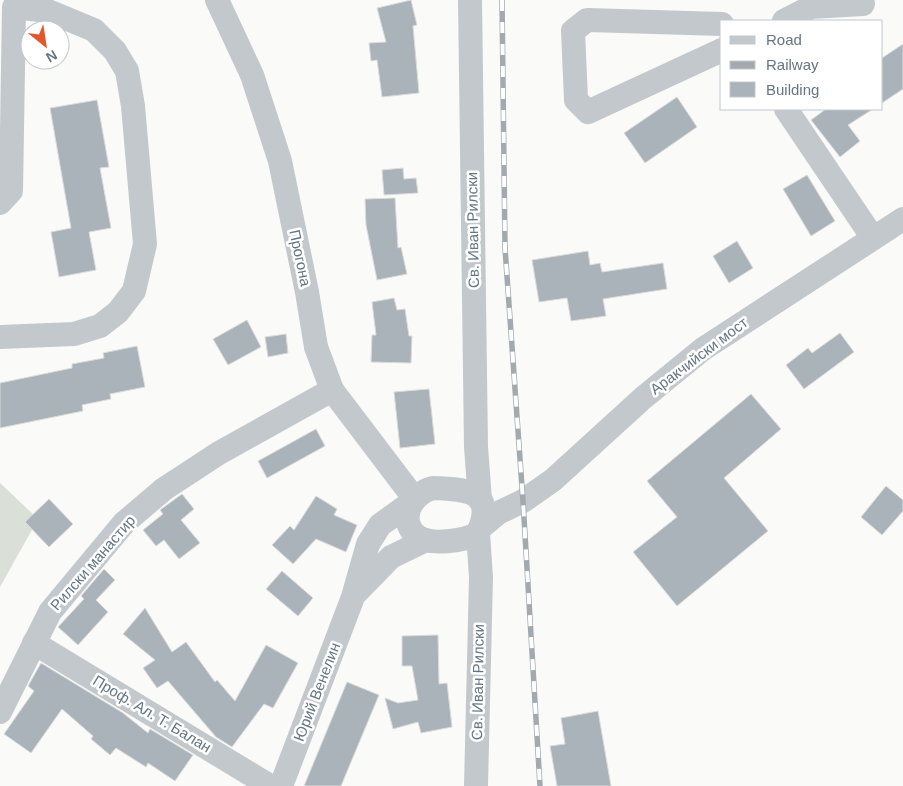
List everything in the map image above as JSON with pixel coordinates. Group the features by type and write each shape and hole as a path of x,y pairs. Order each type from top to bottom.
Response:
{"street":[{"name":"Прогона","path":"217,0 252,76 280,161 307,292 316,347 332,390 413,500"},
{"name":"Св. Иван Рилски","path":"470,0 476,459 473,516 475,563 481,577 476,786"},
{"path":"786,20 811,7 863,4 862,0"},
{"path":"0,203 11,191 7,6 48,11 94,30 115,51 126,71 133,106 145,244 134,291 118,312 100,326 74,334 0,337"},
{"path":"720,24 588,20 573,31 576,100 588,112 720,51"},
{"path":"787,110 873,238"},
{"name":"Аракчийски мост","path":"473,516 492,508 507,507 523,501 553,480 649,393 703,349 903,219"},
{"name":"Рилски манастир","path":"0,712 50,612 118,531 164,489 218,452 332,390"},
{"name":"Юрий Венелин","path":"281,786 353,597 372,536 389,516 413,500 423,490 432,488 473,516"},
{"path":"413,500 408,516 411,527 418,537 426,540 473,516"},
{"name":"Юрий Венелин","path":"353,597 373,573 391,557 426,540"},
{"name":"Проф. Ал. Т. Балан","path":"34,643 270,786"}],"shaded area":[{"path":"0,483 38,519 0,587"}],"building":[{"path":"411,0 417,25 413,26 419,93 382,97 377,60 371,61 369,43 386,42 377,8"},
{"path":"903,44 903,89 883,102 883,57"},
{"path":"677,97 697,127 645,163 624,133"},
{"path":"97,100 109,167 100,168 111,228 89,232 96,270 59,277 51,232 71,228 50,108"},
{"path":"825,110 871,110 848,125 860,141 840,157 811,120"},
{"path":"403,168 404,179 416,178 418,193 384,195 382,170"},
{"path":"807,175 835,221 811,236 783,189"},
{"path":"395,198 398,248 401,247 407,274 377,280 366,225 365,199"},
{"path":"737,241 753,268 729,283 713,256"},
{"path":"588,251 590,265 600,263 602,272 663,263 667,289 603,299 606,316 571,321 567,298 539,302 532,260"},
{"path":"394,298 397,310 405,309 409,336 412,336 411,363 371,362 372,335 376,335 372,302"},
{"path":"247,320 261,347 228,365 213,339"},
{"path":"840,333 854,352 804,389 786,365 808,348 812,353"},
{"path":"286,334 288,353 268,357 265,337"},
{"path":"137,346 145,387 110,394 111,399 82,405 83,411 0,428 0,383 72,368 72,364 104,358 103,353"},
{"path":"429,389 435,444 400,448 394,392"},
{"path":"751,394 781,429 724,478 768,531 677,606 633,552 677,517 647,481"},
{"path":"316,429 325,446 267,478 258,461"},
{"path":"886,486 903,500 903,511 882,535 861,517"},
{"path":"182,494 194,509 181,520 200,543 179,559 164,540 156,546 143,530 163,514 160,510"},
{"path":"316,496 337,509 334,515 357,525 346,552 316,539 293,564 272,545 290,526 294,530"},
{"path":"49,499 73,524 49,547 25,522"},
{"path":"104,569 115,580 96,600 108,612 78,645 58,627 84,599 81,596"},
{"path":"282,571 313,598 298,616 266,589"},
{"path":"145,608 172,652 186,642 215,682 217,680 235,701 266,645 298,663 273,708 264,704 232,747 216,737 168,681 157,688 143,668 155,660 123,634"},
{"path":"438,635 439,684 447,683 452,727 421,733 418,722 393,729 385,698 398,703 418,700 412,666 402,666 402,636"},
{"path":"41,663 123,713 148,733 150,729 193,755 175,781 148,763 146,767 116,748 110,755 91,739 93,736 62,709 31,753 4,734 34,691 28,686"},
{"path":"347,682 379,695 341,786 304,786"},
{"path":"598,711 611,786 557,786 550,746 565,744 561,718"}],"railway":[{"path":"502,0 505,248 523,501 540,786"}]}
